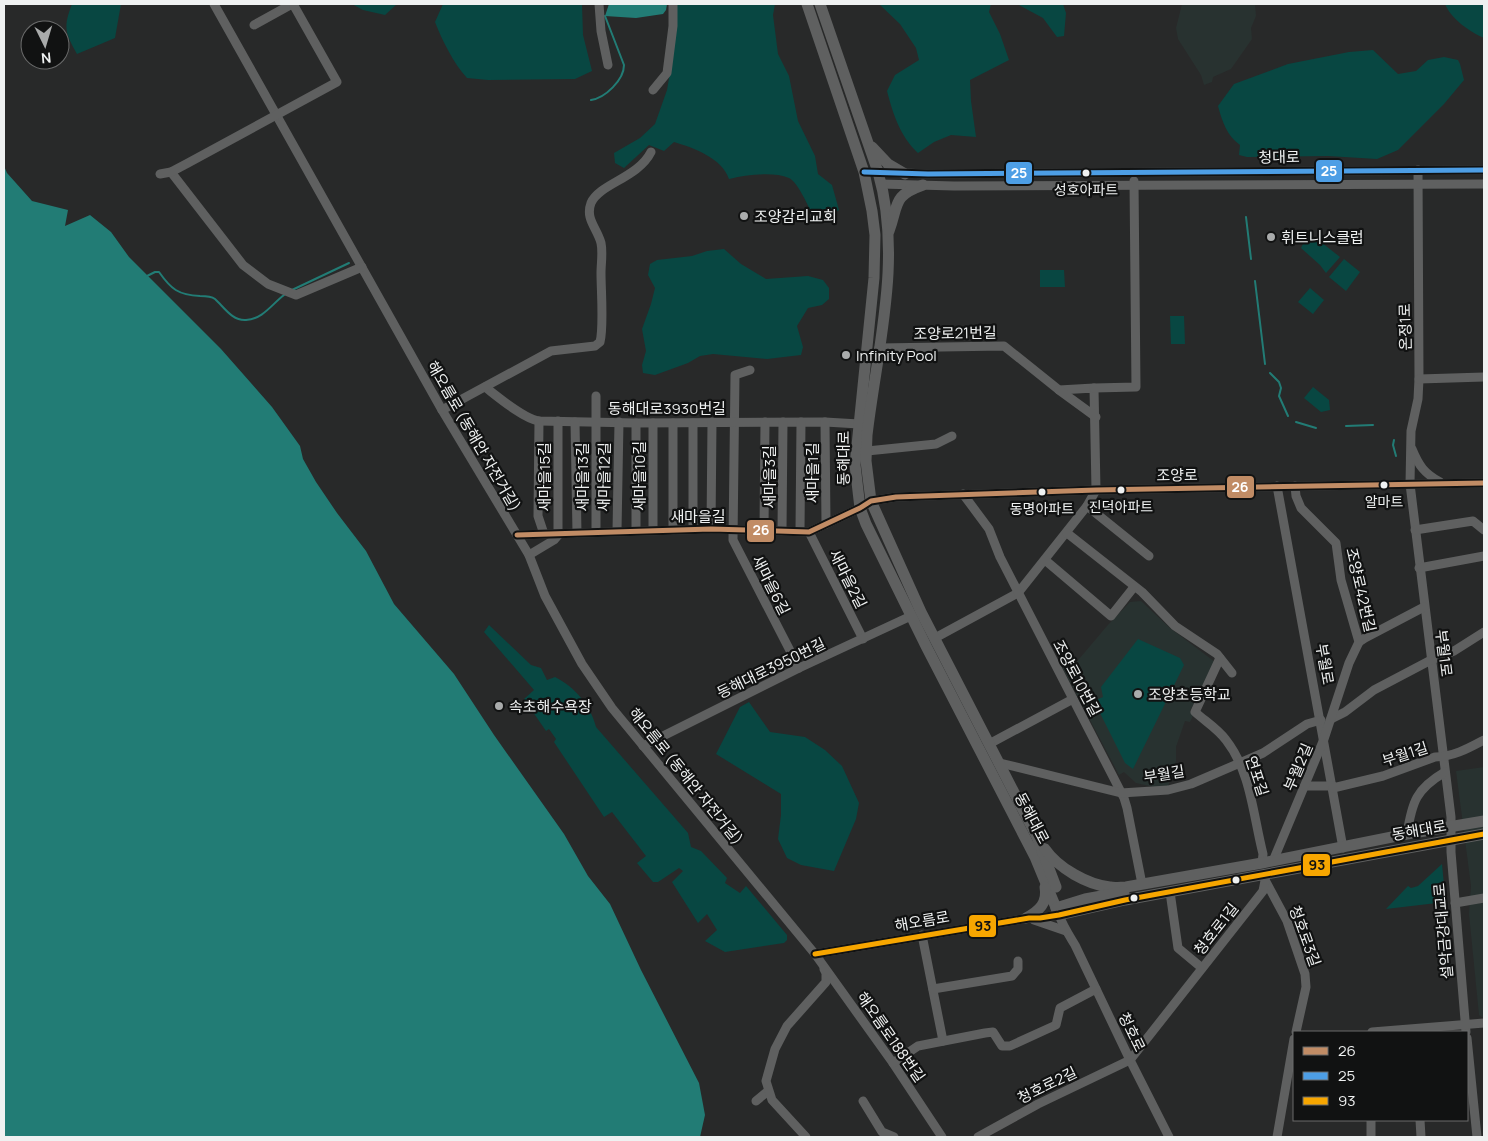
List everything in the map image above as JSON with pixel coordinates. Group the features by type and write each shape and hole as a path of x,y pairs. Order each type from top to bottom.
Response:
{"main road":[{"name":"동해대로","path":"807,4 866,178 874,229 875,263 855,466 860,508 911,616 930,640 1000,763 1037,837 1051,858 1095,884 1110,887 1126,887 1484,821"},
{"name":"동해대로","path":"820,4 878,172 888,235 888,264 866,451 871,501 921,612 930,640 1061,910"},
{"path":"868,141 879,156 905,174"},
{"path":"866,178 878,172"},
{"path":"866,178 881,184"},
{"path":"888,235 898,200 911,190 923,185"},
{"name":"동해대로","path":"1061,910 1264,878 1276,872 1484,834"},
{"name":"동해대로","path":"1037,837 1061,910"},
{"path":"1264,878 1267,862"},
{"path":"1030,918 1037,912 1045,899 1044,878"},
{"name":"동해대로","path":"1061,910 1085,899 1152,887 1178,878"}],"street":[{"name":"해오름로 (동해안 자전거길)","path":"214,4 442,410 529,555 545,596 582,664 612,708 816,954"},
{"path":"160,174 171,172 337,82 292,4 254,25"},
{"path":"599,4 601,32 608,64"},
{"path":"653,90 666,73 673,26 673,4"},
{"path":"442,410 550,352 595,346 600,342 601,245 590,220 589,210 593,199 598,194 634,172 646,162 651,152"},
{"name":"청대로","path":"878,172 983,174 1484,169"},
{"name":"온정1로","path":"1410,484 1410,445 1420,379 1418,170"},
{"path":"171,172 243,265 268,284 296,295 362,267"},
{"path":"1059,390 1136,387 1134,173"},
{"path":"983,174 984,186"},
{"name":"청대로","path":"881,184 984,186 1484,184"},
{"name":"조양로21번길","path":"879,348 1004,346 1096,417"},
{"name":"새마을6길","path":"750,370 735,375 733,540 798,668"},
{"path":"1420,379 1484,377"},
{"name":"동해대로3930번길","path":"485,387 522,414 531,419 539,420 636,423 734,421 859,424"},
{"path":"930,640 1018,594 1087,506 1096,490 1094,388"},
{"name":"새마을13길","path":"596,396 596,532"},
{"path":"539,420 538,516 544,534"},
{"name":"새마을15길","path":"558,421 559,533"},
{"path":"576,422 576,532"},
{"name":"새마을12길","path":"617,531 619,422"},
{"path":"711,529 712,422"},
{"path":"764,530 765,422"},
{"name":"새마을3길","path":"782,532 783,422"},
{"name":"새마을2길","path":"801,422 804,532 863,639"},
{"name":"새마을1길","path":"825,422 826,524"},
{"path":"636,423 636,531"},
{"name":"새마을10길","path":"652,530 653,423"},
{"path":"673,423 673,530"},
{"path":"693,423 693,529"},
{"path":"866,451 936,444 952,436"},
{"path":"1410,445 1428,476 1442,483"},
{"name":"조양로","path":"871,501 896,497 1096,490 1484,483"},
{"name":"부월1로","path":"1410,484 1451,826"},
{"name":"부월로","path":"1277,486 1343,848"},
{"name":"조양로42번길","path":"1295,486 1296,496 1301,508 1336,543 1341,580 1359,642 1349,663 1324,739"},
{"name":"조양로10번길","path":"963,494 989,529 1018,594 1121,793 1127,808 1142,884"},
{"name":"새마을길","path":"517,534 693,529 804,532 826,524 871,501"},
{"path":"1087,506 1149,556"},
{"path":"1415,530 1473,521 1484,530"},
{"path":"529,555 554,540 559,533"},
{"path":"1067,533 1134,588 1142,592 1175,626 1217,654 1232,673"},
{"path":"1419,568 1484,556"},
{"path":"1045,560 1111,616 1134,588"},
{"path":"1359,642 1424,607"},
{"name":"동해대로3950번길","path":"644,746 798,668 911,616"},
{"path":"1331,719 1345,712 1374,690 1432,660 1454,651 1484,632"},
{"name":"연포길","path":"1220,658 1194,712 1226,739 1241,763 1249,788 1263,854 1267,862"},
{"path":"989,744 1073,699"},
{"name":"부월길","path":"1000,763 1121,793 1168,790 1191,784 1264,753 1307,724 1321,720"},
{"name":"부월2길","path":"1267,862 1305,786 1324,739"},
{"name":"부월1길","path":"1305,786 1333,787 1383,776 1435,757 1443,757 1463,751 1484,740"},
{"name":"부월1길","path":"1407,834 1410,812 1416,798 1428,784 1445,772"},
{"name":"설악금강대교로","path":"1451,826 1455,903 1466,1028"},
{"name":"청호로1길","path":"1130,1060 1263,891 1264,878"},
{"name":"청호로3길","path":"1264,878 1287,921 1305,974 1306,987 1296,1031"},
{"name":"청호로1길","path":"1170,892 1178,948 1202,968"},
{"path":"1455,903 1484,898"},
{"name":"해오름로","path":"816,954 1030,918 1039,914 1061,910"},
{"name":"청호로","path":"1061,910 1071,932 1068,934 1170,1137"},
{"path":"1030,918 1068,934"},
{"path":"922,935 943,1041"},
{"path":"806,1137 772,1100 766,1081 770,1062 780,1038 795,1016 826,982 826,973 816,954"},
{"name":"해오름로188번길","path":"816,954 894,1063 942,1137"},
{"path":"933,989 1012,976 1018,969 1018,961"},
{"path":"894,1063 918,1046 993,1032 1002,1046 1010,1046 1056,1025 1060,1008 1096,989"},
{"path":"1412,1031 1466,1028 1484,1023"},
{"path":"1277,1137 1293,1048"},
{"path":"1468,1058 1470,1098 1477,1137"},
{"name":"청호로2길","path":"978,1137 1038,1104 1130,1060"},
{"path":"756,1101 768,1092"},
{"path":"863,1101 882,1132 894,1137"},
{"path":"1371,1121 1371,1137"},
{"path":"1420,1121 1422,1137"}],"shaded area":[{"path":"72,4 121,4 115,38 77,54 70,41 70,20 67,19"},
{"path":"352,4 397,4 385,15 363,10"},
{"path":"443,4 582,4 583,35 592,71 575,79 488,80 467,78 449,52 435,22"},
{"path":"609,4 667,4 663,14 636,18 605,16"},
{"path":"676,4 775,4 773,15 778,54 789,76 798,121 815,156 818,174 832,185 839,210 823,220 814,218 800,190 789,178 767,174 729,179 720,165 714,160 690,147 674,142 664,151 649,145 624,168 615,163 614,153 640,138 655,124 667,90 674,49"},
{"path":"879,4 991,4 989,12 1000,34 1009,60 970,80 976,137 951,135 934,142 918,153 906,139 895,116 887,91 895,75 919,60 916,48 900,24"},
{"path":"1017,4 1063,4 1066,13 1064,36 1057,37 1043,18"},
{"path":"1182,4 1255,4 1256,16 1251,28 1252,39 1231,69 1213,77 1212,82 1204,85 1201,75 1178,39 1176,28"},
{"path":"1445,4 1484,4 1484,38 1461,24"},
{"path":"1373,50 1398,74 1416,71 1428,60 1444,57 1458,60 1464,80 1444,104 1398,150 1377,159 1328,156 1247,157 1239,155 1240,145 1228,133 1218,106 1234,84 1288,64 1349,52"},
{"path":"4,166 7,173 32,201 68,210 65,226 90,215 111,232 129,257 221,349 272,407 300,446 303,459 316,482 366,551 394,604 454,674 494,735 564,834 588,876 610,904 641,970 699,1083 705,1115 700,1137 4,1137"},
{"path":"1311,237 1317,239 1340,257 1326,273 1301,248 1305,240"},
{"path":"724,249 741,264 766,279 808,276 823,280 829,288 829,299 822,305 808,308 797,326 803,347 801,355 767,359 713,354 700,356 688,363 655,375 643,373 642,365 646,351 642,329 655,288 648,275 650,264 657,260 692,256 707,251"},
{"path":"1344,259 1360,272 1346,291 1329,277"},
{"path":"1040,270 1064,270 1065,287 1040,287"},
{"path":"1310,288 1324,300 1313,314 1298,302"},
{"path":"1170,316 1184,316 1185,344 1171,344"},
{"path":"1313,387 1329,400 1330,410 1321,412 1304,398"},
{"name":"조양초등학교","path":"1141,601 1170,628 1215,662 1190,711 1194,714 1190,722 1185,721 1176,747 1176,761 1168,787 1163,789 1136,783 1124,772 1119,775 1062,667 1074,665 1130,602"},
{"path":"489,625 531,665 541,668 547,680 555,677 569,686 581,698 594,719 596,727 688,833 691,847 701,851 727,878 725,883 740,893 746,886 787,935 787,940 784,943 725,952 705,941 717,930 707,914 698,923 672,882 683,871 679,868 658,882 653,882 637,863 646,856 612,812 604,817 554,742 556,739 549,729 546,731 524,699 534,690 484,632"},
{"path":"1138,639 1180,658 1184,665 1133,769 1125,763 1094,701 1103,697 1101,687"},
{"path":"749,702 770,732 805,737 825,750 842,766 859,803 856,819 834,871 801,865 787,858 778,839 781,794 716,754 740,707"},
{"path":"1484,767 1483,1018 1479,1015 1469,914 1471,886 1456,771"},
{"path":"1442,864 1445,896 1437,903 1386,909 1408,886 1411,888 1418,886"}],"waterway":[{"path":"591,100 608,92 621,77 623,71 624,65 605,16"},
{"path":"1246,217 1251,259"},
{"path":"292,290 349,263"},
{"path":"147,276 159,272 167,283 176,290 186,294 213,298 232,316 241,320 257,317 284,295"},
{"path":"1255,281 1265,364"},
{"path":"1270,373 1279,382 1281,388 1279,396 1288,416"},
{"path":"1296,422 1316,428"},
{"path":"1346,426 1373,425"},
{"path":"1394,440 1393,445 1396,456"}],"transit line":[{"name":"25","path":"864,172 928,174 1484,170"},
{"name":"26","path":"517,535 711,529 809,532 871,501 896,497 1096,490 1484,483"},
{"name":"93","path":"815,954 1029,918 1059,915 1125,900 1484,834"}],"place":[{"name":"성호아파트","path":"1086,173"},
{"name":"조양감리교회","path":"744,216"},
{"name":"휘트니스클럽","path":"1271,237"},
{"name":"Infinity Pool","path":"846,355"},
{"name":"알마트","path":"1384,485"},
{"name":"진덕아파트","path":"1121,490"},
{"name":"동명아파트","path":"1042,492"},
{"name":"조양초등학교","path":"1138,694"},
{"name":"속초해수욕장","path":"499,706"}]}
